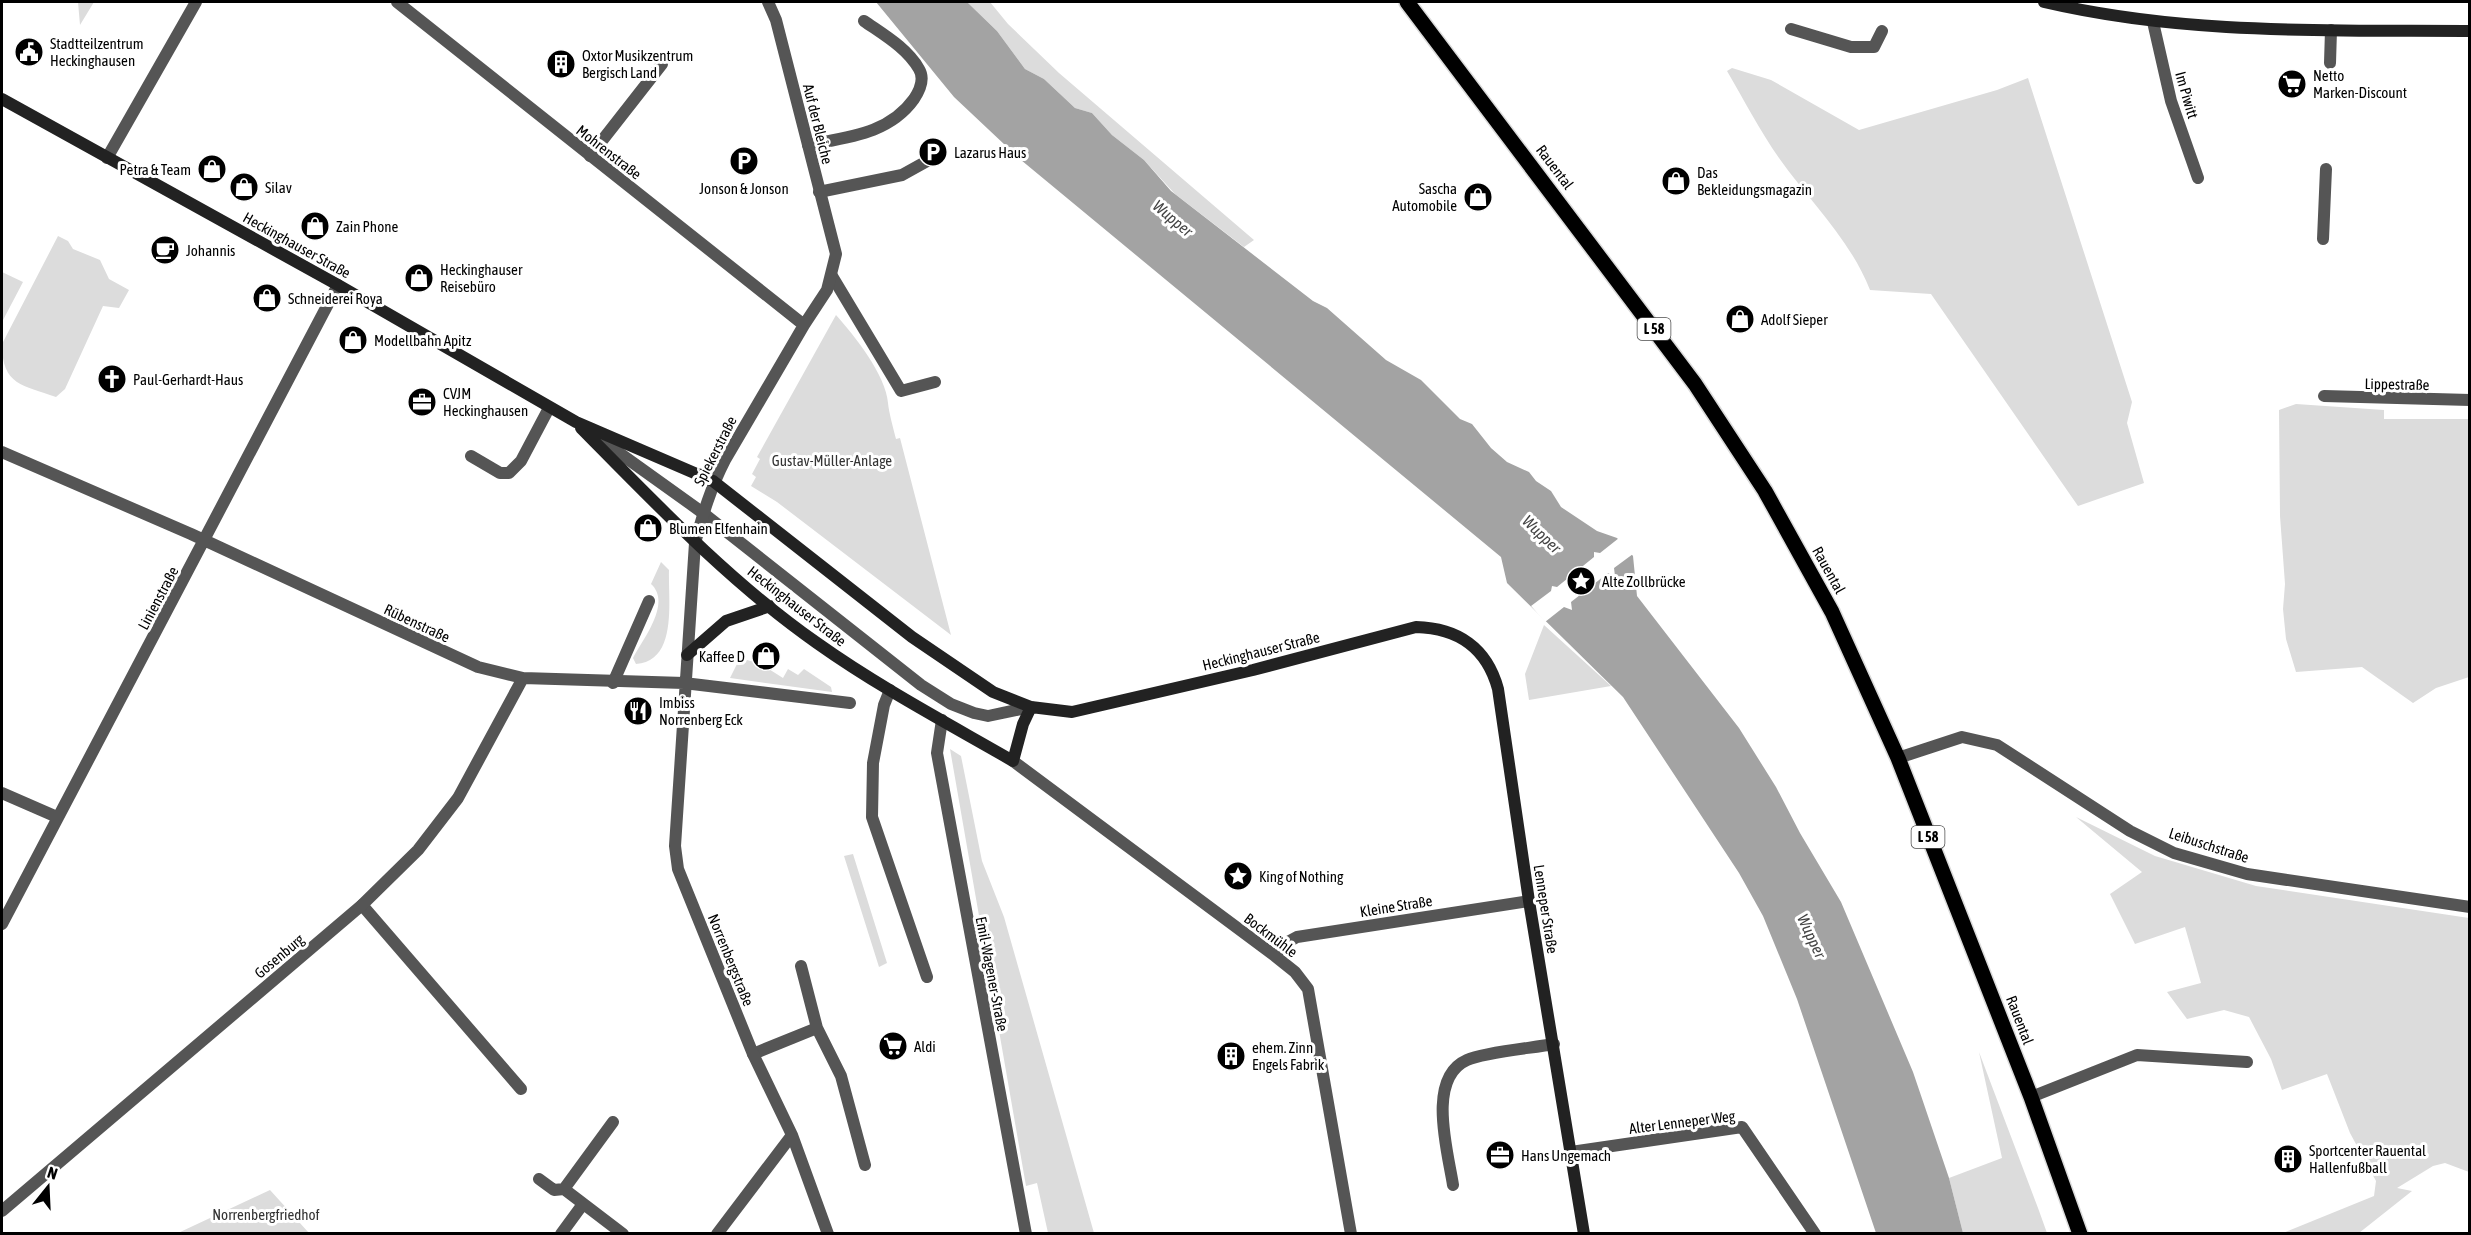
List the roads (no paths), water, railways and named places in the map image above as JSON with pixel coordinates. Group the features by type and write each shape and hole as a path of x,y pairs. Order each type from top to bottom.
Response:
{"main road":[{"name":"Rauental","path":"1407,2 1561,204 1727,430 1765,491 1832,612 1898,759 2031,1097 2080,1233"},
{"path":"2044,2 2153,22 2249,30 2469,31"},
{"name":"Heckinghauser Straße","path":"2,99 338,285 549,408 576,422 713,481 912,638 993,692 1031,707 1072,712 1253,670 1416,627 1427,627"},
{"name":"Heckinghauser Straße","path":"576,422 695,543 817,644 1012,762"},
{"path":"687,655 726,621 770,606"},
{"name":"Lenneper Straße","path":"1427,627 1449,631 1470,642 1489,664 1495,676 1529,901 1584,1233"},
{"path":"1012,762 1031,707"}],"street":[{"path":"107,158 196,2"},
{"name":"Mohrenstraße","path":"397,2 804,325"},
{"name":"Auf der Bleiche","path":"768,2 776,20 836,254"},
{"path":"808,146 867,133 902,115 918,93 922,81 920,70 900,46 864,21"},
{"name":"Im Piwitt","path":"2153,22 2171,101 2198,177"},
{"path":"1791,29 1851,47 1874,47 1882,31"},
{"path":"2330,63 2331,30"},
{"path":"590,156 662,64"},
{"path":"819,192 902,175 938,155"},
{"path":"2323,240 2326,169"},
{"name":"Spiekerstraße","path":"684,683 695,543 713,481 804,325 827,290 836,254"},
{"path":"832,276 901,391 935,382"},
{"name":"Linienstraße","path":"2,924 338,285"},
{"name":"Lippestraße","path":"2324,396 2469,400"},
{"path":"471,456 500,472 508,473 521,461 549,408"},
{"path":"576,422 703,513 921,685 951,704 988,716 1031,707"},
{"name":"Rübenstraße","path":"2,452 205,541 478,667 523,678 613,683 684,683 850,703"},
{"path":"613,683 649,601"},
{"name":"Gosenburg","path":"2,1211 362,905 418,850 458,798 523,678"},
{"name":"Norrenbergstraße","path":"684,683 675,846 678,869 753,1054 792,1135 828,1233"},
{"path":"890,690 884,705 873,763 872,818 927,977"},
{"name":"Emil-Wagener-Straße","path":"942,720 937,753 1026,1233"},
{"name":"Leibuschstraße","path":"1898,759 1962,738 1975,739 1997,745 2130,831 2174,853 2247,874 2469,907"},
{"name":"Bockmühle","path":"1012,762 1275,956 1295,972 1308,989 1351,1233"},
{"path":"2,793 57,817"},
{"name":"Kleine Straße","path":"1275,956 1284,944 1297,937 1529,901"},
{"path":"362,905 521,1089"},
{"path":"801,966 817,1028 841,1076 865,1165"},
{"path":"753,1054 817,1028"},
{"path":"1453,1185 1441,1109 1445,1087 1455,1069 1467,1060 1554,1044"},
{"path":"2031,1097 2137,1055 2247,1062"},
{"path":"564,1189 613,1122"},
{"name":"Alter Lenneper Weg","path":"1571,1152 1742,1127 1815,1233"},
{"path":"717,1233 792,1135"},
{"path":"539,1179 554,1190 564,1189 623,1233"},
{"path":"561,1233 583,1204"}],"water":[{"name":"Wupper","path":"876,2 967,2 997,31 1025,69 1044,79 1075,108 1092,113 1112,135 1144,160 1171,191 1313,301 1327,308 1386,360 1421,380 1460,419 1472,424 1491,448 1507,462 1529,472 1536,481 1551,491 1561,507 1597,531 1617,538 1633,556 1637,596 1739,728 1776,787 1841,902 1913,1072 1949,1178 1963,1233 1876,1233 1797,999 1763,916 1739,873 1623,697 1507,583 1501,557 1021,160 954,97"}],"place":[{"name":"Stadtteilzentrum Heckinghausen","path":"29,52"},
{"name":"Oxtor Musikzentrum Bergisch Land","path":"561,64"},
{"name":"Netto Marken-Discount","path":"2292,84"},
{"name":"Lazarus Haus","path":"933,152"},
{"name":"Jonson & Jonson","path":"744,161"},
{"name":"Petra & Team","path":"212,169"},
{"name":"Das Bekleidungsmagazin","path":"1676,181"},
{"name":"Silav","path":"244,187"},
{"name":"Sascha Automobile","path":"1478,197"},
{"name":"Zain Phone","path":"315,226"},
{"name":"Johannis","path":"165,250"},
{"name":"Heckinghauser Reisebüro","path":"419,278"},
{"name":"Schneiderei Roya","path":"267,298"},
{"name":"Adolf Sieper","path":"1740,319"},
{"name":"Modellbahn Apitz","path":"353,340"},
{"name":"Paul-Gerhardt-Haus","path":"112,379"},
{"name":"CVJM Heckinghausen","path":"422,402"},
{"name":"Blumen Elfenhain","path":"648,528"},
{"name":"Alte Zollbrücke","path":"1581,581"},
{"name":"Kaffee D","path":"766,656"},
{"name":"Imbiss Norrenberg Eck","path":"638,711"},
{"name":"King of Nothing","path":"1238,876"},
{"name":"Aldi","path":"893,1046"},
{"name":"ehem. Zinn Engels Fabrik","path":"1231,1056"},
{"name":"Hans Ungemach","path":"1500,1155"},
{"name":"Sportcenter Rauental Hallenfußball","path":"2288,1159"}],"park label":[{"name":"Gustav-Müller-Anlage","path":"832,460"},
{"name":"Norrenbergfriedhof","path":"266,1214"}]}
